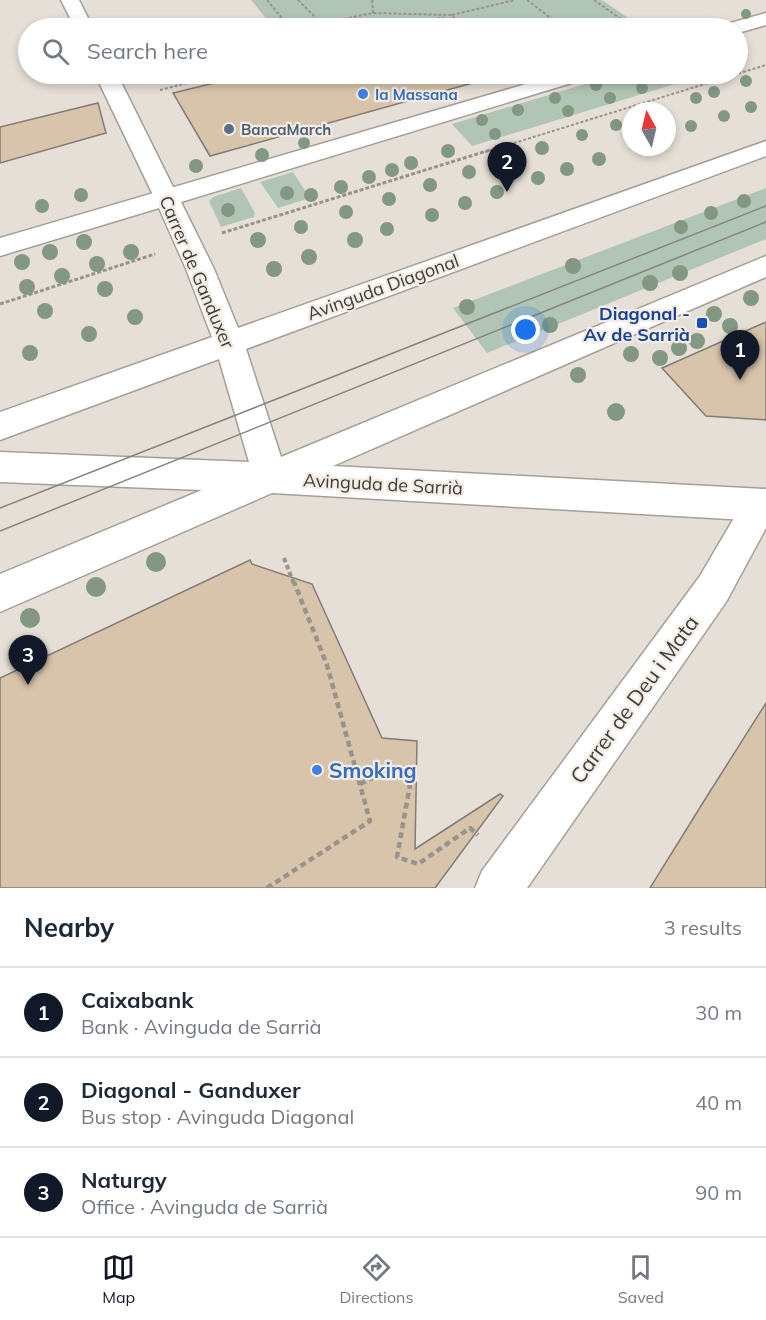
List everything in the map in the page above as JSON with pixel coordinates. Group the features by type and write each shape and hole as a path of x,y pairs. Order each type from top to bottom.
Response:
{"main road":[{"path":"70,0 79,18"},
{"path":"748,24 766,19"},
{"name":"Carrer de Ganduxer","path":"111,84 200,269 229,343 270,478"},
{"path":"0,247 547,84"},
{"name":"Avinguda Diagonal","path":"0,426 766,148"},
{"path":"0,594 766,266"},
{"name":"Avinguda de Sarrià","path":"0,467 270,478 763,505"},
{"name":"Carrer de Deu i Mata","path":"499,888 713,589 763,505"}],"path":[{"path":"267,0 282,18"},
{"path":"298,0 317,18"},
{"path":"372,0 373,13"},
{"path":"439,18 515,0"},
{"path":"527,0 551,18"},
{"path":"594,0 620,18"},
{"path":"348,18 373,13 451,15 454,18"},
{"path":"748,72 766,66"},
{"path":"160,90 183,84"},
{"path":"224,232 707,84"},
{"path":"0,304 154,254"},
{"path":"267,888 370,821 327,665 284,558"},
{"path":"360,784 391,770 401,770 410,785 397,857 418,864 470,828 483,839"}],"green space":[{"path":"251,0 602,0 628,18 366,18 266,18"},
{"path":"585,84 675,84 472,146 452,124"},
{"path":"293,172 310,198 278,208 260,182"},
{"path":"241,188 255,213 254,217 221,227 209,201 213,197"},
{"path":"766,188 766,239 487,353 453,308"}],"building":[{"path":"210,84 469,84 210,156 173,93"},
{"path":"98,103 106,133 0,163 0,127"},
{"path":"766,322 766,420 706,416 662,368"},
{"path":"250,560 252,564 312,584 382,738 417,741 415,849 500,794 503,796 435,888 0,888 0,678"},
{"path":"766,703 766,888 650,888 709,793"}],"tram line":[{"path":"0,508 766,206"},
{"path":"0,531 766,222"}],"place":[{"name":"Ia Massana","path":"363,94"},
{"name":"BancaMarch","path":"229,129"},
{"name":"Diagonal - Ganduxer","path":"507,192"},
{"name":"Diagonal - Av de Sarrià","path":"702,323"},
{"name":"Caixabank","path":"740,380"},
{"name":"Naturgy","path":"28,685"},
{"name":"Smoking","path":"317,770"}]}
